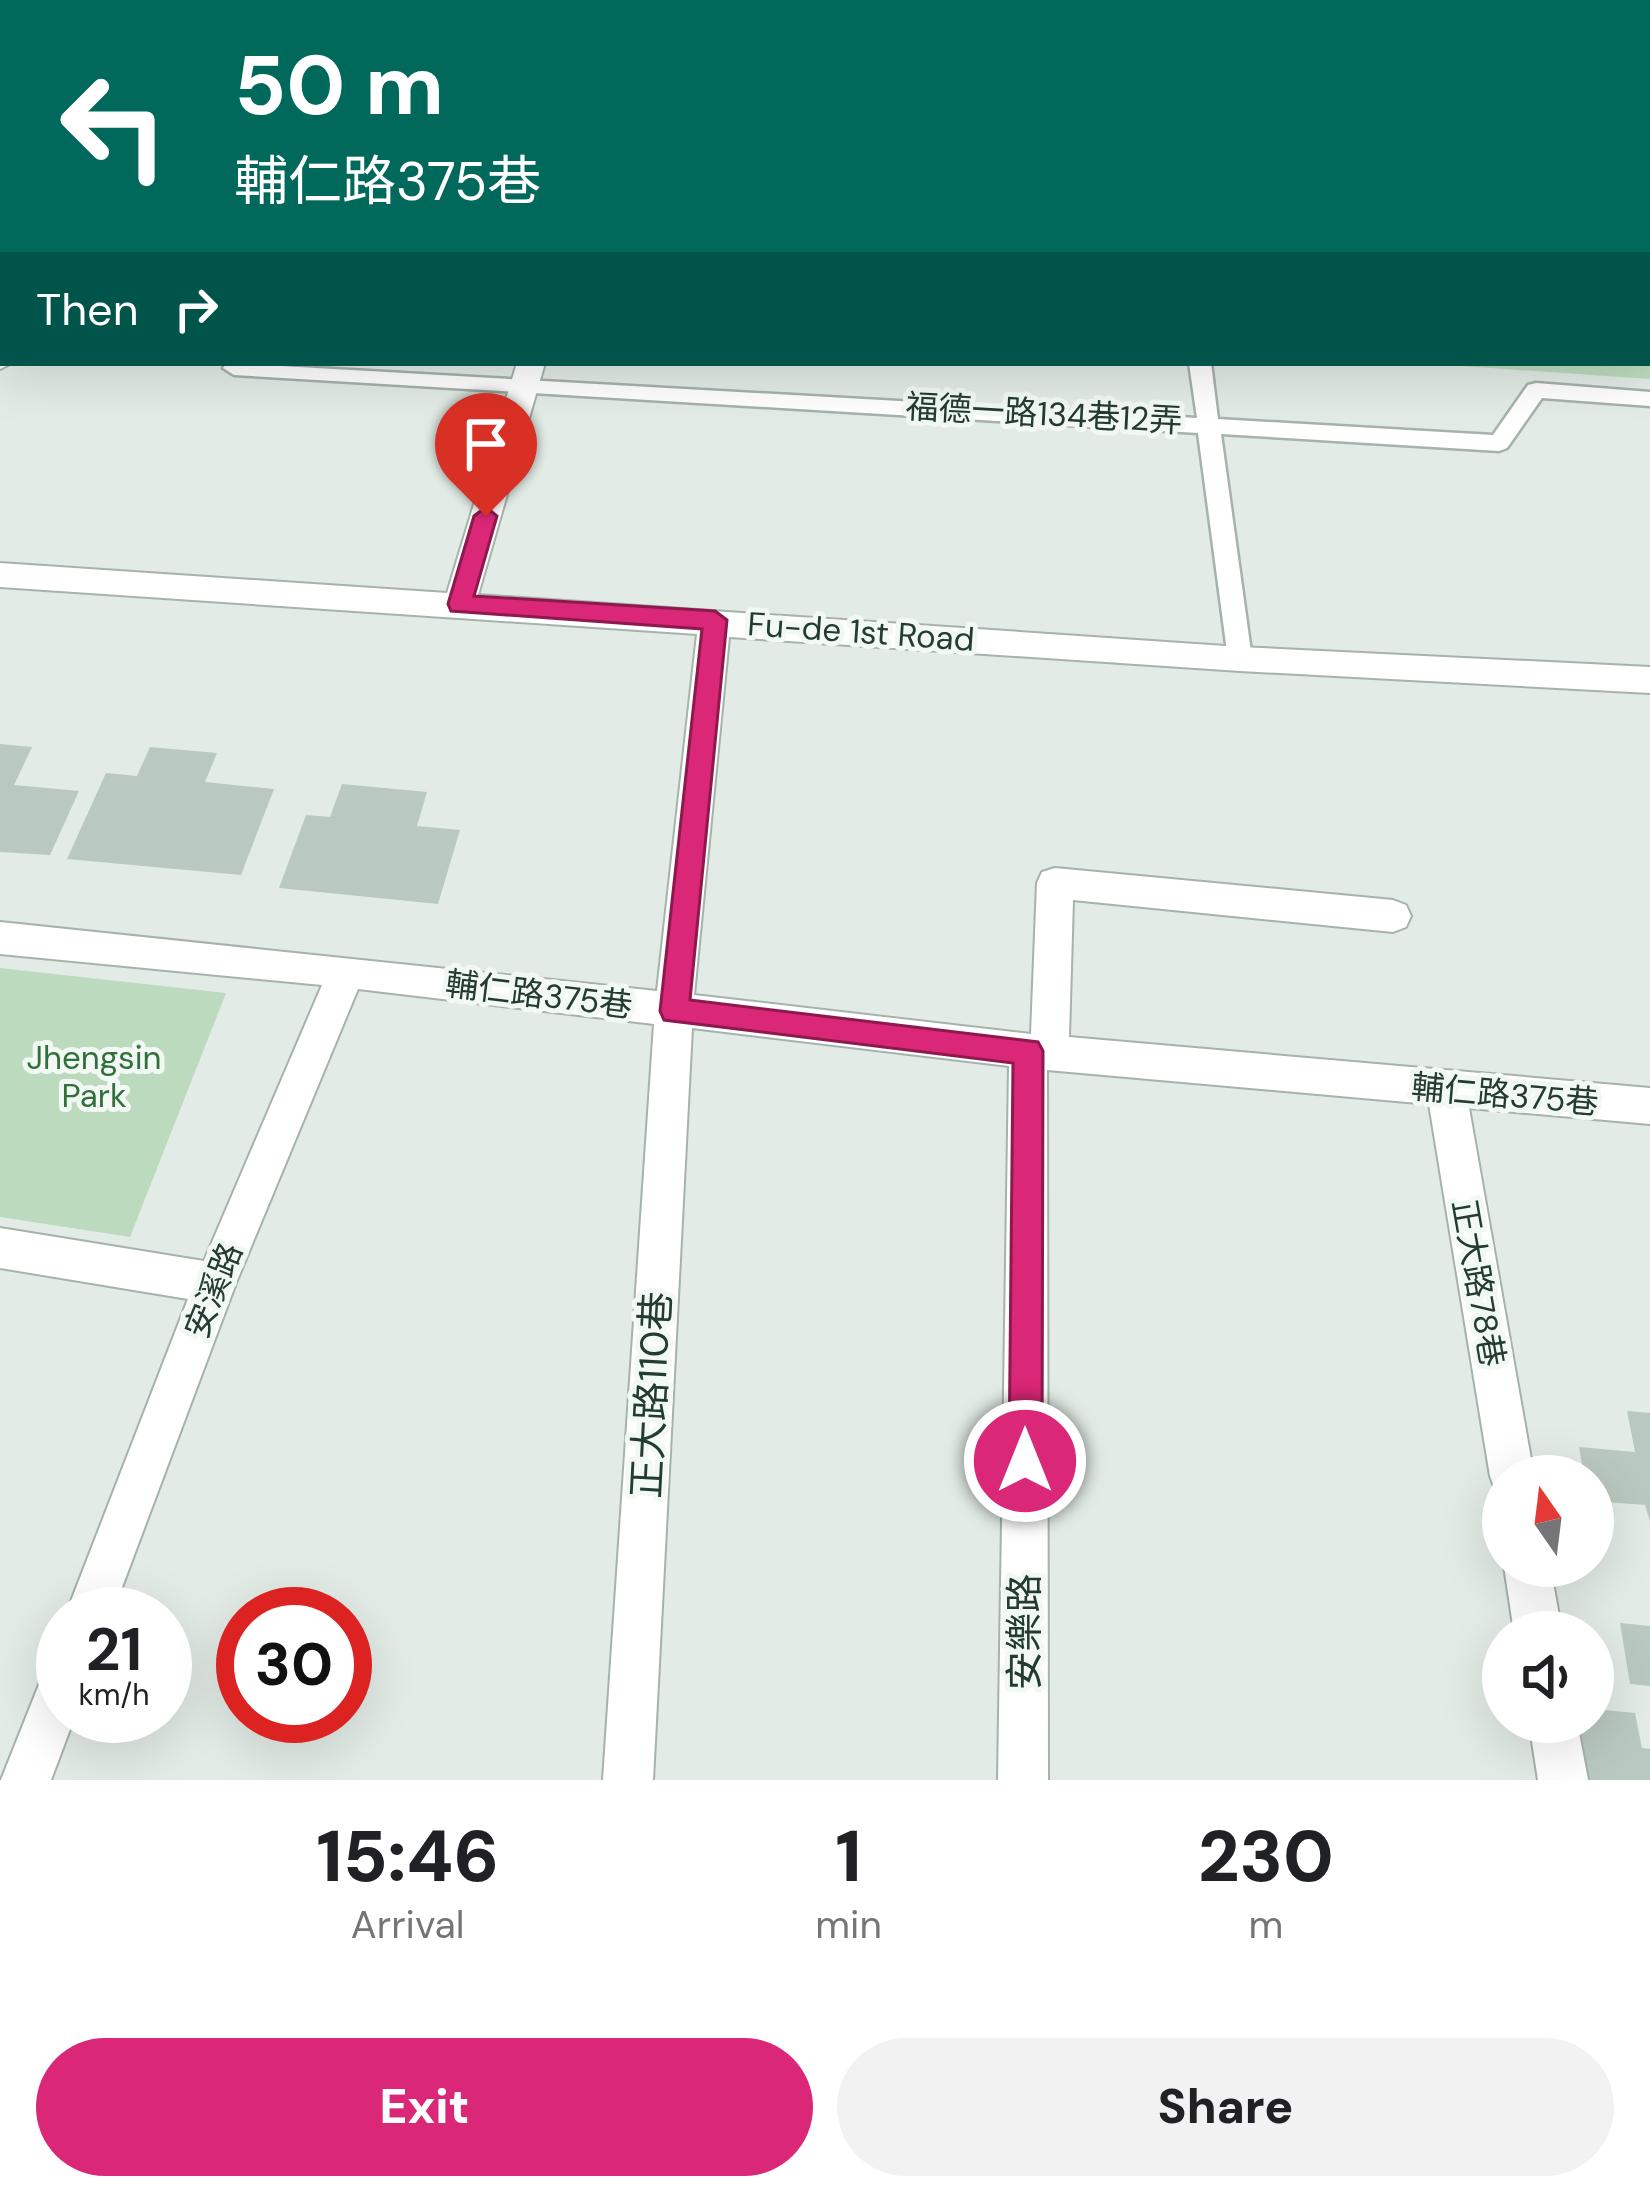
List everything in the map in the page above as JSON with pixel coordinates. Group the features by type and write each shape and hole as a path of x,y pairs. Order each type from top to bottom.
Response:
{"street":[{"path":"460,604 527,373"},
{"name":"Fu-de 1st Road","path":"0,574 1240,659 1650,680"},
{"name":"正大路110巷","path":"628,1780 674,1011 715,620"},
{"name":"安樂路","path":"1023,1780 1039,1050 1055,883 1393,916"},
{"name":"輔仁路375巷","path":"0,938 347,971 1039,1050 1650,1106"},
{"name":"安溪路","path":"99,1587 215,1282 347,971"},
{"name":"正大路78巷","path":"1446,1090 1508,1455"},
{"path":"0,1248 215,1282"},
{"path":"26,1780 40,1743"},
{"path":"1557,1743 1563,1780"}],"lane":[{"path":"1200,366 1240,659"},
{"name":"福德一路134巷12弄","path":"234,368 527,373 1499,443 1536,390 1650,399"}],"green space":[{"path":"1462,366 1650,366 1650,379"},
{"name":"Jhengsin Park","path":"0,968 226,993 130,1237 0,1217"}],"building":[{"path":"0,744 32,747 14,785 79,791 50,855 0,852"},
{"path":"150,747 217,753 205,782 274,789 241,875 67,859 106,773 137,776"},
{"path":"342,784 427,792 417,826 460,830 438,904 279,888 306,815 330,817"},
{"path":"1627,1411 1650,1413 1650,1521 1645,1505 1614,1503 1614,1455 1580,1455 1579,1447 1635,1452"},
{"path":"1620,1623 1650,1626 1650,1686 1630,1684"},
{"path":"1614,1711 1635,1713 1642,1748 1650,1749 1650,1780 1551,1780 1546,1743 1614,1743"}],"route":[{"path":"486,516 460,604 715,620 674,1011 1028,1051 1025,1461"}]}
